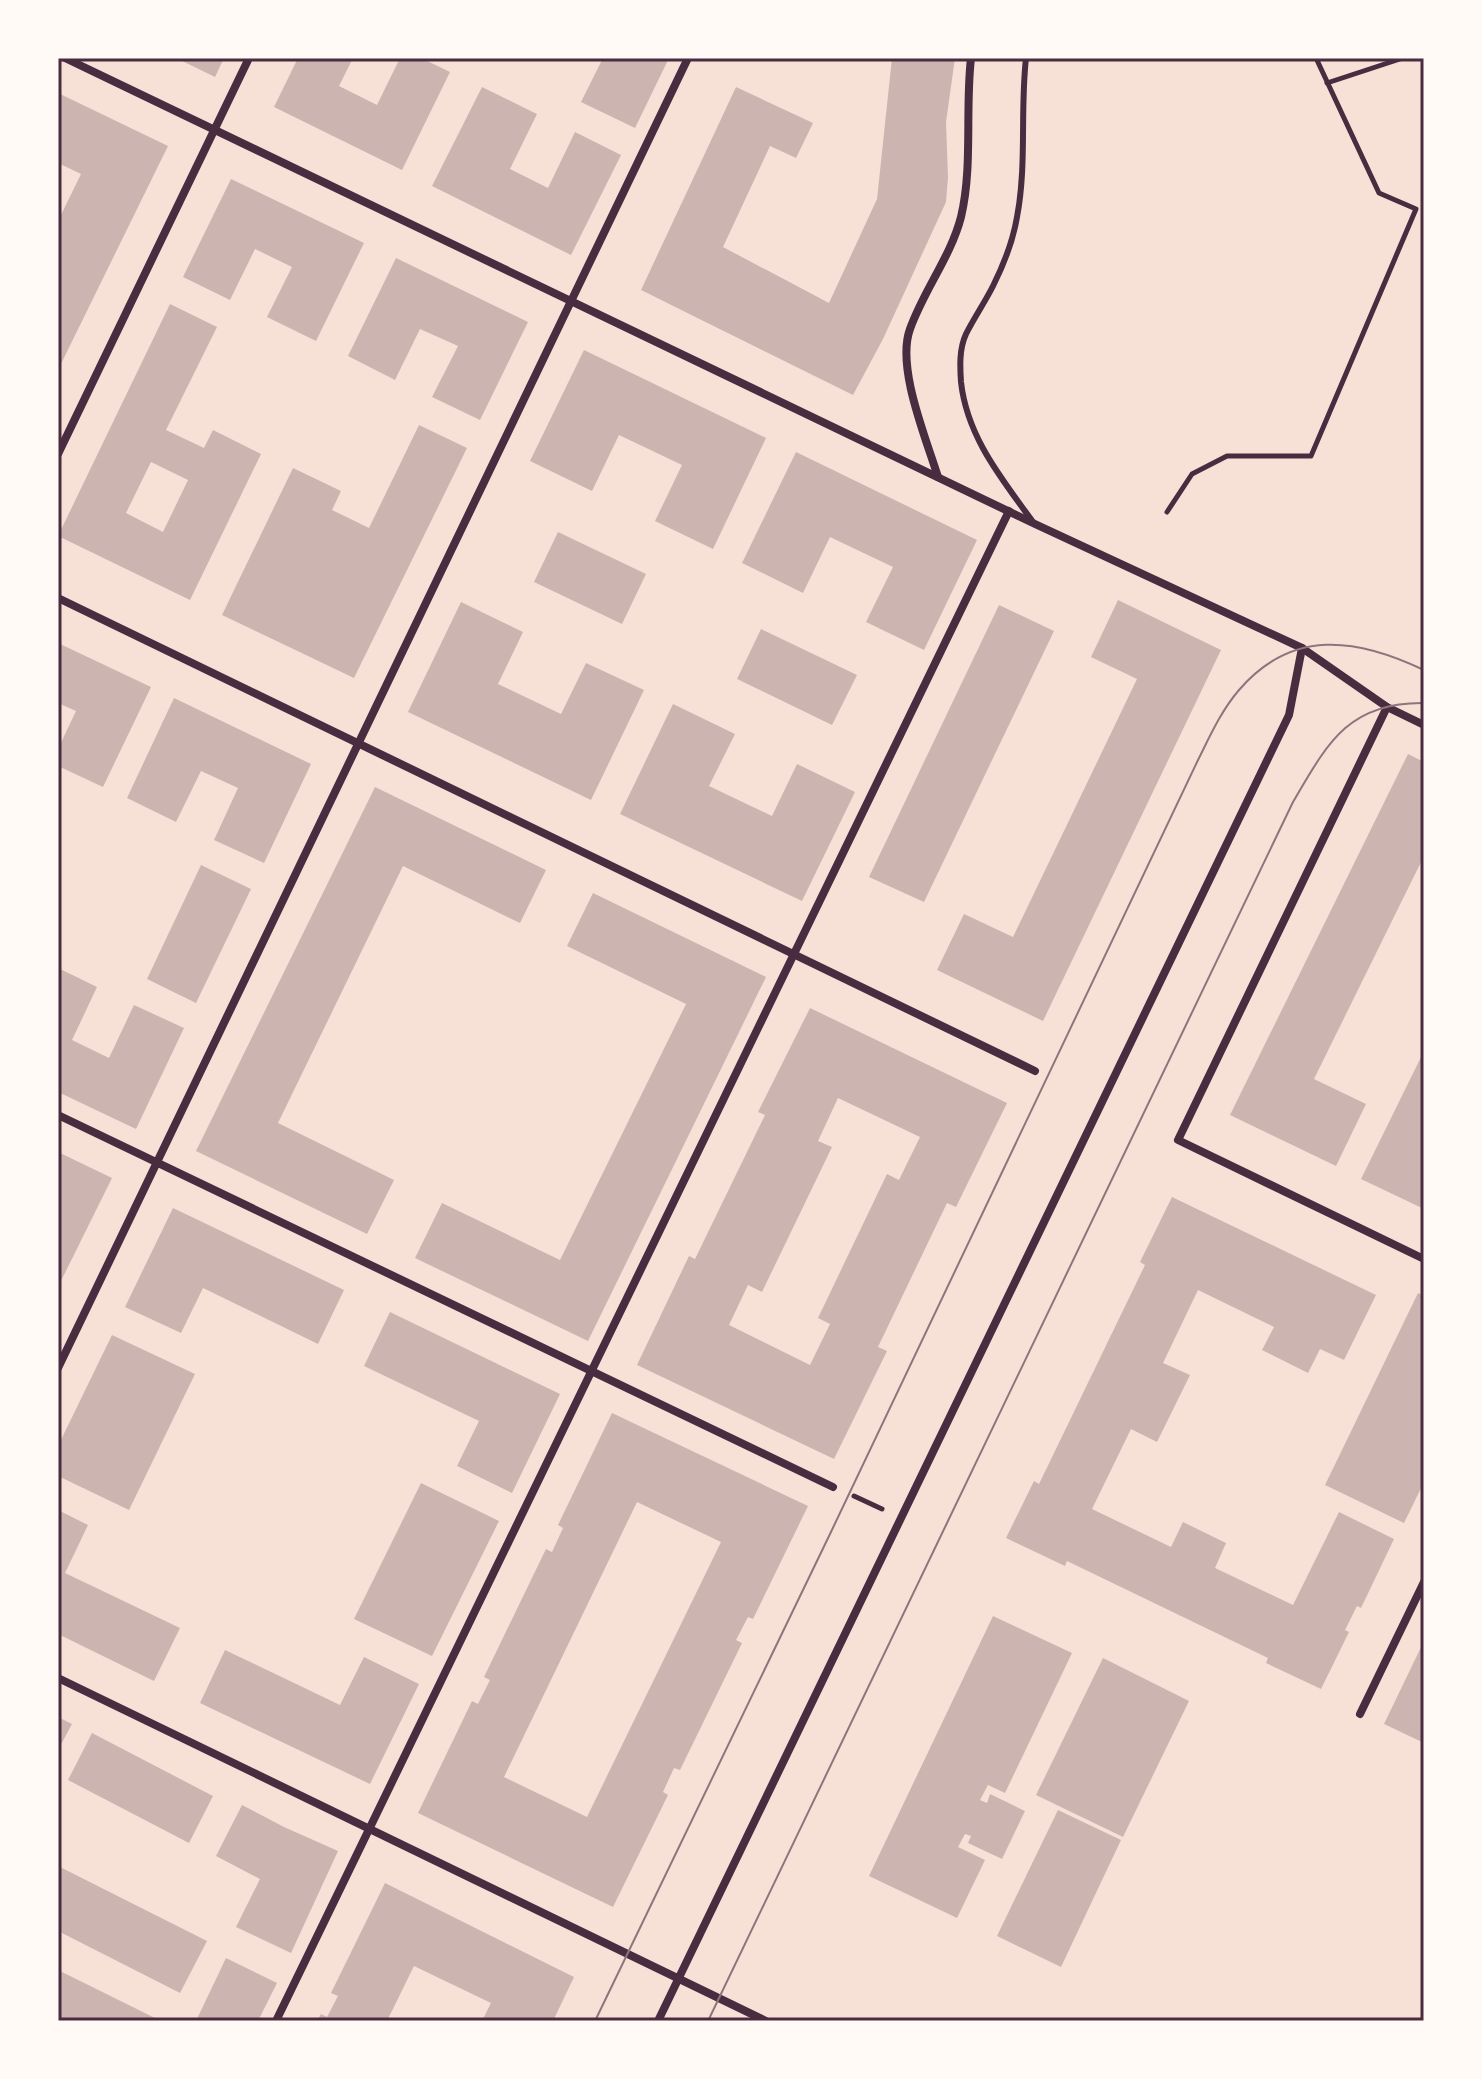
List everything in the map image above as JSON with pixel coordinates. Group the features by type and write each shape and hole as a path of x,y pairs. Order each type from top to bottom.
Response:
{"street":[{"path":"65,58 1035,524 1302,648 1387,707 1424,725"},
{"path":"58,454 249,58"},
{"path":"58,1368 688,58"},
{"path":"938,477 906,369 909,332 960,219 967,180 971,58"},
{"path":"276,2021 1009,511"},
{"path":"58,598 1035,1071"},
{"path":"658,2021 1289,715 1302,648"},
{"path":"1387,707 1178,1140 1424,1259"},
{"path":"58,1115 833,1487"},
{"path":"1360,1714 1424,1582"},
{"path":"58,1678 678,1978 752,2018 766,2021"}],"lane":[{"path":"1026,58 1022,187 1017,219 1010,246 993,285 964,337 960,365 963,402 974,431 989,461 1035,524"}],"path":[{"path":"1316,58 1379,193 1424,211"},
{"path":"1327,83 1403,58"},
{"path":"1167,512 1192,474 1227,456 1311,456 1416,209"},
{"path":"833,1487 901,1517"}],"building":[{"path":"176,58 224,58 215,77"},
{"path":"298,58 353,58 339,86 377,105 400,58 421,58 450,72 402,170 274,107"},
{"path":"603,58 669,58 635,128 581,102"},
{"path":"892,58 955,58 946,122 946,202 883,339 853,395 641,290 736,87 813,123 796,158 770,146 723,247 829,303 877,199"},
{"path":"482,87 537,114 510,169 548,188 575,132 621,155 571,255 432,186"},
{"path":"58,93 168,146 58,370 58,221 81,174 58,163"},
{"path":"231,179 364,243 316,341 267,317 292,267 255,249 230,300 183,277"},
{"path":"396,258 528,322 480,420 432,397 458,346 420,329 395,380 348,356"},
{"path":"170,304 217,327 166,430 204,448 213,430 261,454 190,600 58,536","holes":["151,462 188,480 163,532 126,513"]},
{"path":"584,350 766,438 713,549 655,521 682,465 619,435 592,491 530,461"},
{"path":"419,425 467,448 354,678 222,615 293,468 341,491 332,510 369,528"},
{"path":"796,452 977,540 924,650 866,622 893,567 830,537 803,593 742,563"},
{"path":"558,532 646,574 622,624 534,582"},
{"path":"1118,600 1221,650 1043,1021 937,970 964,914 1013,937 1137,679 1091,657"},
{"path":"461,602 523,632 498,684 561,714 586,663 644,690 591,800 408,712"},
{"path":"999,605 1054,631 924,902 869,877"},
{"path":"761,629 857,675 832,725 737,679"},
{"path":"58,643 151,687 103,787 58,766 58,749 76,711 58,703"},
{"path":"174,698 311,764 264,863 214,840 238,788 201,771 176,822 127,798"},
{"path":"673,704 735,734 709,786 772,816 797,764 855,792 802,901 620,814"},
{"path":"1408,754 1424,762 1424,856 1314,1079 1366,1104 1336,1166 1230,1115"},
{"path":"375,787 546,870 520,923 403,866 278,1123 394,1180 367,1234 196,1151"},
{"path":"201,865 251,889 196,1003 147,979"},
{"path":"593,893 766,977 588,1341 415,1258 442,1203 560,1260 686,1004 567,946"},
{"path":"58,968 97,987 72,1040 109,1058 134,1005 184,1028 136,1129 58,1092"},
{"path":"810,1008 1007,1103 956,1207 947,1203 878,1347 887,1351 834,1459 637,1365 689,1256 695,1259 765,1115 758,1112","holes":["838,1098 920,1137 899,1180 887,1174 818,1318 830,1324 810,1365 729,1325 748,1285 762,1292 832,1147 818,1141"]},
{"path":"1424,1051 1424,1209 1361,1179"},
{"path":"58,1152 112,1178 58,1287"},
{"path":"1172,1197 1376,1295 1344,1360 1320,1349 1308,1373 1262,1350 1274,1327 1198,1290 1163,1363 1190,1375 1157,1442 1131,1429 1092,1509 1171,1547 1183,1522 1226,1543 1215,1568 1293,1605 1339,1512 1394,1539 1361,1608 1357,1606 1345,1630 1349,1632 1321,1689 1266,1663 1268,1658 1067,1561 1065,1566 1006,1538 1034,1481 1039,1484 1145,1265 1140,1262"},
{"path":"173,1208 344,1290 318,1344 203,1288 181,1333 125,1307"},
{"path":"1418,1293 1424,1296 1424,1482 1404,1523 1325,1485"},
{"path":"390,1312 560,1394 512,1493 457,1466 479,1421 364,1366"},
{"path":"112,1335 195,1374 129,1510 58,1476 58,1446"},
{"path":"612,1413 808,1506 753,1619 748,1617 736,1640 742,1643 680,1770 674,1768 663,1792 668,1795 613,1907 418,1813 472,1701 478,1704 490,1680 484,1677 546,1549 552,1552 563,1528 558,1525","holes":["637,1502 721,1542 587,1817 504,1777"]},
{"path":"421,1483 499,1521 432,1656 354,1619"},
{"path":"58,1510 88,1525 65,1573 180,1628 154,1681 58,1634"},
{"path":"993,1616 1072,1653 1005,1793 988,1785 980,1800 987,1803 990,1794 1025,1811 1002,1859 968,1843 971,1836 965,1834 958,1847 985,1860 957,1918 869,1876"},
{"path":"1424,1641 1424,1743 1384,1724"},
{"path":"225,1650 340,1705 364,1657 419,1684 370,1784 200,1703"},
{"path":"1103,1658 1189,1701 1123,1837 1036,1795"},
{"path":"58,1717 72,1724 58,1750"},
{"path":"92,1733 213,1796 189,1843 68,1780"},
{"path":"242,1805 338,1851 291,1953 236,1927 260,1879 216,1856"},
{"path":"1058,1810 1121,1840 1061,1967 997,1936"},
{"path":"58,1866 207,1941 180,1993 58,1931"},
{"path":"385,1883 574,1977 553,2021 482,2021 491,2003 414,1966 387,2021 317,2021 321,2014 327,2017 338,1996 331,1993"},
{"path":"226,1958 277,1983 258,2021 196,2021"},
{"path":"58,1970 161,2021 58,2021"}],"tram line":[{"path":"595,2021 1221,715 1259,670 1281,656 1303,648 1350,646 1399,659 1424,670"},
{"path":"708,2021 1293,802 1317,762 1343,730 1376,710 1424,703"}]}
